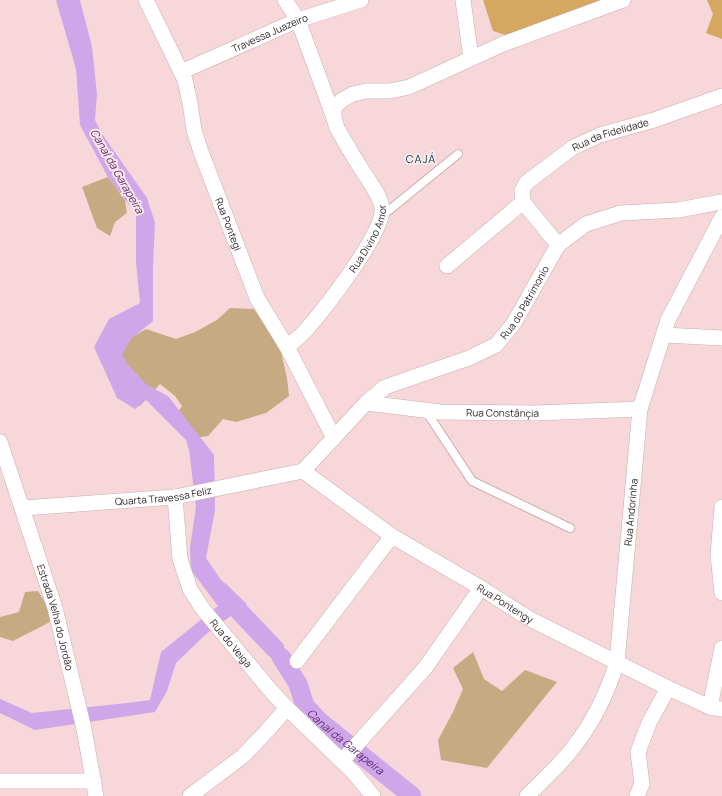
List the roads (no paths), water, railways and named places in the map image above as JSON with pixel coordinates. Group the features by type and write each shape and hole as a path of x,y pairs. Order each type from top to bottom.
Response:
{"street":[{"name":"Rua Pontegi","path":"146,0 185,80 194,130 210,181 257,298 286,347 334,438"},
{"name":"Rua Divino Amor","path":"285,0 298,20 337,128 374,189 382,207 382,216 374,235 363,254 304,332 286,347"},
{"name":"Travessa Juazeiro","path":"181,72 298,20 362,0"},
{"path":"463,0 472,58"},
{"path":"334,118 334,108 342,100 353,94 366,91 390,91 409,86 503,44 623,0"},
{"name":"Rua da Fidelidade","path":"523,202 522,191 526,183 572,148 600,135 654,120 722,96"},
{"path":"447,266 523,202 558,245"},
{"name":"Rua do Patrimonio","path":"302,470 366,403 385,388 470,358 496,345 514,323 558,245 586,224 621,213 678,210 722,202"},
{"name":"Rua Andorinha","path":"527,796 572,750 591,723 609,686 617,662 640,409 668,320 722,217"},
{"path":"664,335 722,338"},
{"name":"Rua Constânçia","path":"366,403 440,412 536,413 640,409"},
{"name":"Estrada Velha do Jordão","path":"0,442 55,608 84,729 95,789"},
{"name":"Rua Pontengy","path":"302,470 392,536 481,588 530,619 668,688 716,708"},
{"name":"Quarta Travessa Feliz","path":"23,508 182,495 302,470"},
{"name":"Rua do Veiga","path":"182,495 180,559 190,590 202,608 286,708 342,761 373,796"},
{"path":"722,507 718,555 722,593"},
{"path":"297,660 392,536"},
{"path":"342,761 424,668 481,588"},
{"path":"716,708 722,648"},
{"path":"637,796 642,784 638,752 649,723 668,688"},
{"path":"190,796 243,756 266,733 286,708"},
{"path":"0,780 95,789"}],"lane":[{"path":"382,216 458,154"},
{"path":"426,411 472,481 570,528"}],"water":[{"path":"56,0 80,0 92,47 97,94 95,120 102,134 147,198 155,223 153,321 131,339 122,355 128,365 147,385 168,396 214,455 215,510 206,558 221,580 247,604 205,635 176,663 167,691 155,712 35,730 0,713 0,699 32,713 150,700 161,652 218,606 191,570 190,547 196,507 189,450 186,440 146,400 135,409 117,398 94,347 109,319 140,303 136,263 136,214 108,177 80,125 76,69"}],"waterway":[{"name":"Canal da Garapeira","path":"221,592 275,649"},
{"name":"Canal da Garapeira","path":"281,657 298,684 305,706 319,721 412,796"}],"district":[{"name":"CAJÁ","path":"421,159"}]}
